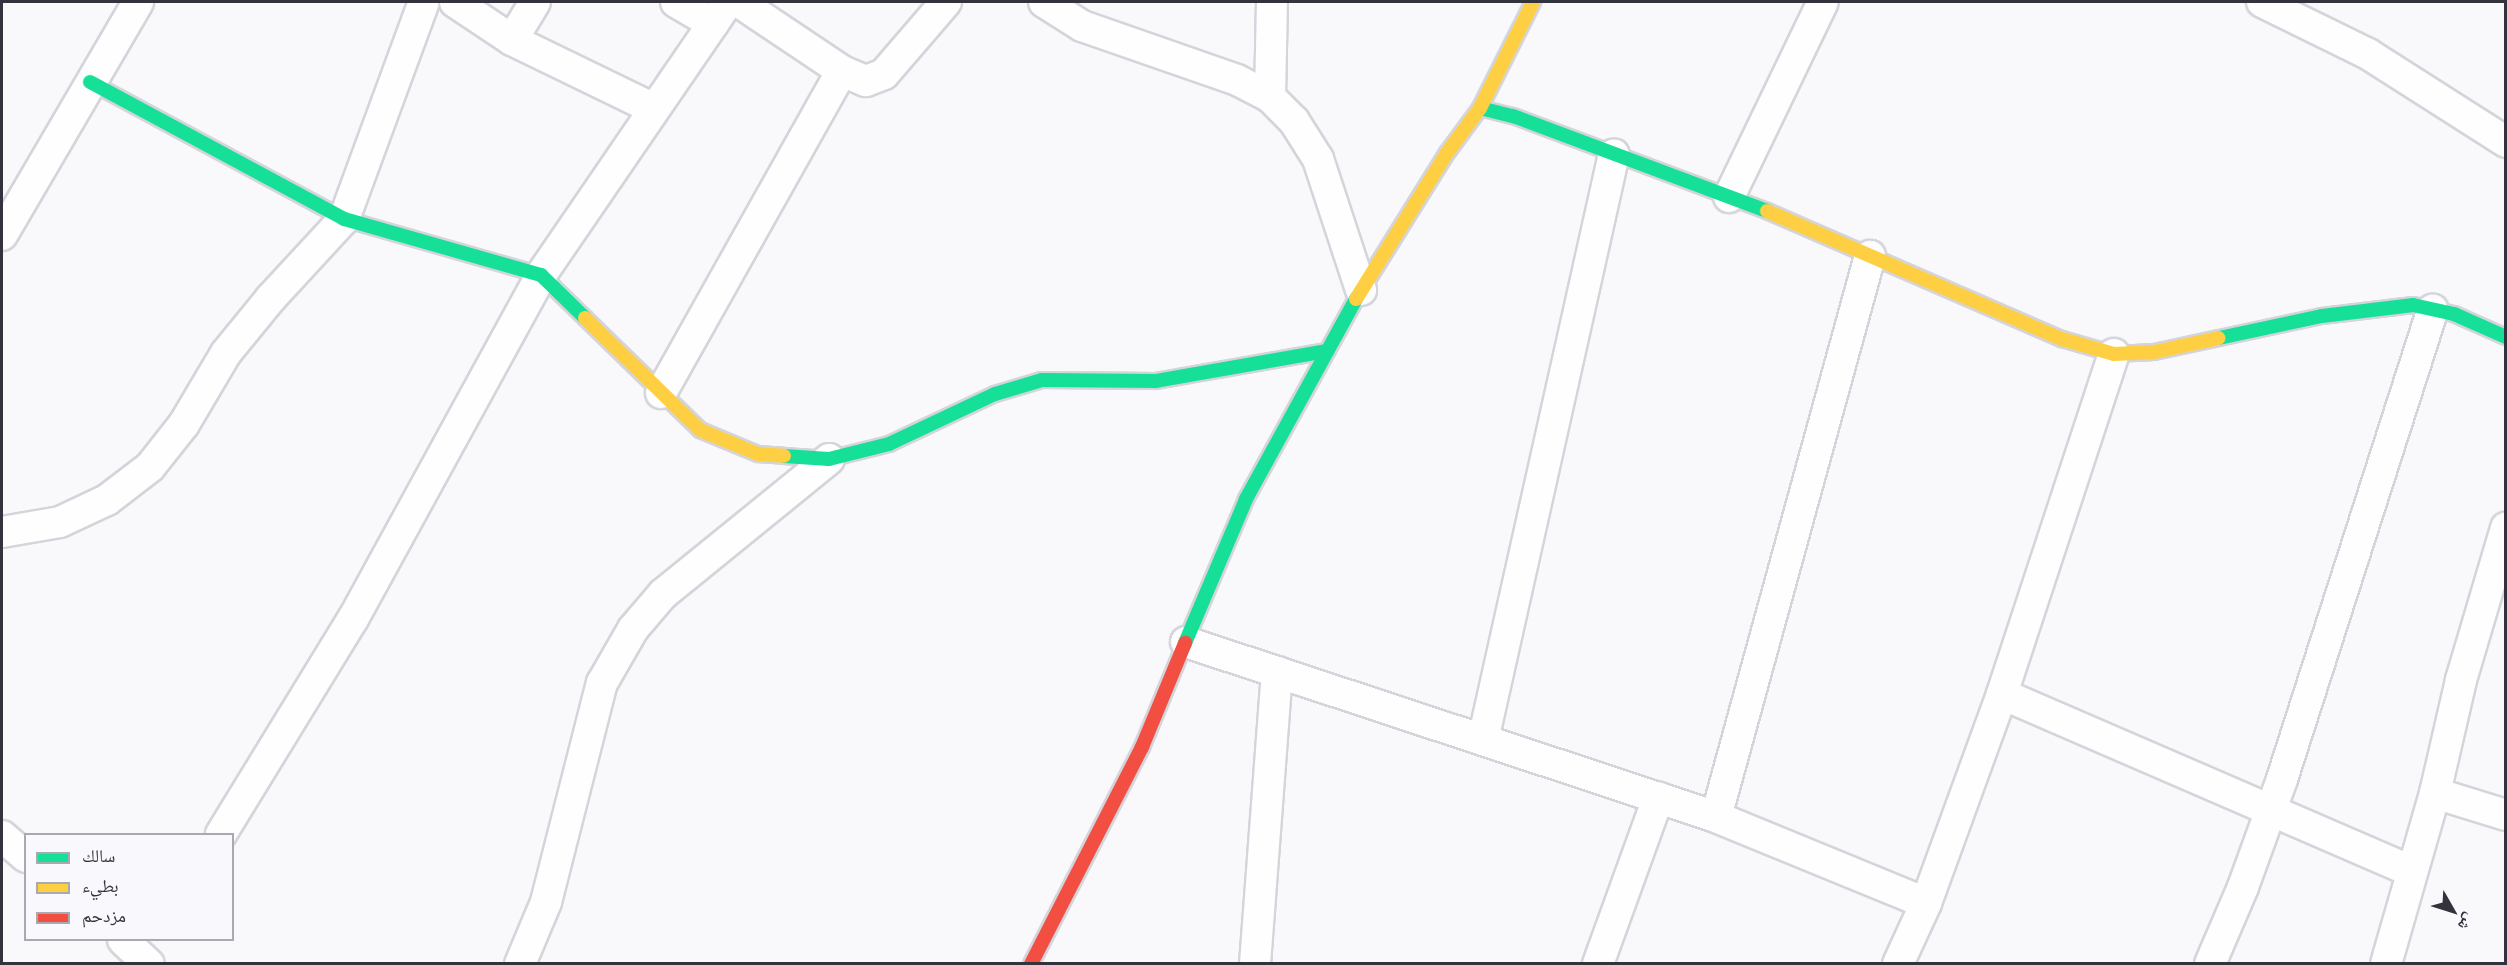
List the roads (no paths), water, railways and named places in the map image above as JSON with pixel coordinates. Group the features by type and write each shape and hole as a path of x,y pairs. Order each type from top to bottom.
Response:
{"street":[{"path":"2,235 138,2"},
{"path":"2,532 60,522 107,500 150,467 184,424 226,353 271,298 344,219 424,2"},
{"path":"455,2 512,40 654,109"},
{"path":"512,40 535,2"},
{"path":"222,833 353,619 541,275 721,13 676,2"},
{"path":"739,2 842,71 866,81 884,74 946,2"},
{"path":"1044,2 1082,26 1237,80 1270,97 1294,121 1318,159 1361,290"},
{"path":"1270,97 1272,2"},
{"path":"1031,963 1142,747 1246,498 1361,290 1447,153 1480,108 1533,2"},
{"path":"1729,197 1824,2"},
{"path":"2262,2 2368,54 2505,142"},
{"path":"661,393 842,71"},
{"path":"90,82 344,219 541,275 700,430 758,454 829,459 889,444 995,394 1042,380 1155,381 1327,351"},
{"path":"1480,108 1513,116 1729,197 2062,339 2114,354 2154,352 2322,316 2413,305 2454,314 2505,337"},
{"path":"1483,740 1614,154"},
{"path":"1716,817 1870,256"},
{"path":"2210,963 2243,887 2270,810 2433,310"},
{"path":"1898,963 1926,903 2002,694 2114,354"},
{"path":"520,963 546,902 602,683 633,629 663,594 829,459"},
{"path":"2386,963 2435,793 2461,680 2505,528"},
{"path":"1186,642 1716,817 1902,891 1926,903"},
{"path":"1255,963 1278,672"},
{"path":"2002,694 2411,871"},
{"path":"2435,793 2505,815"},
{"path":"1598,963 1658,798"},
{"path":"2,836 24,855"},
{"path":"126,941 148,956"}]}
